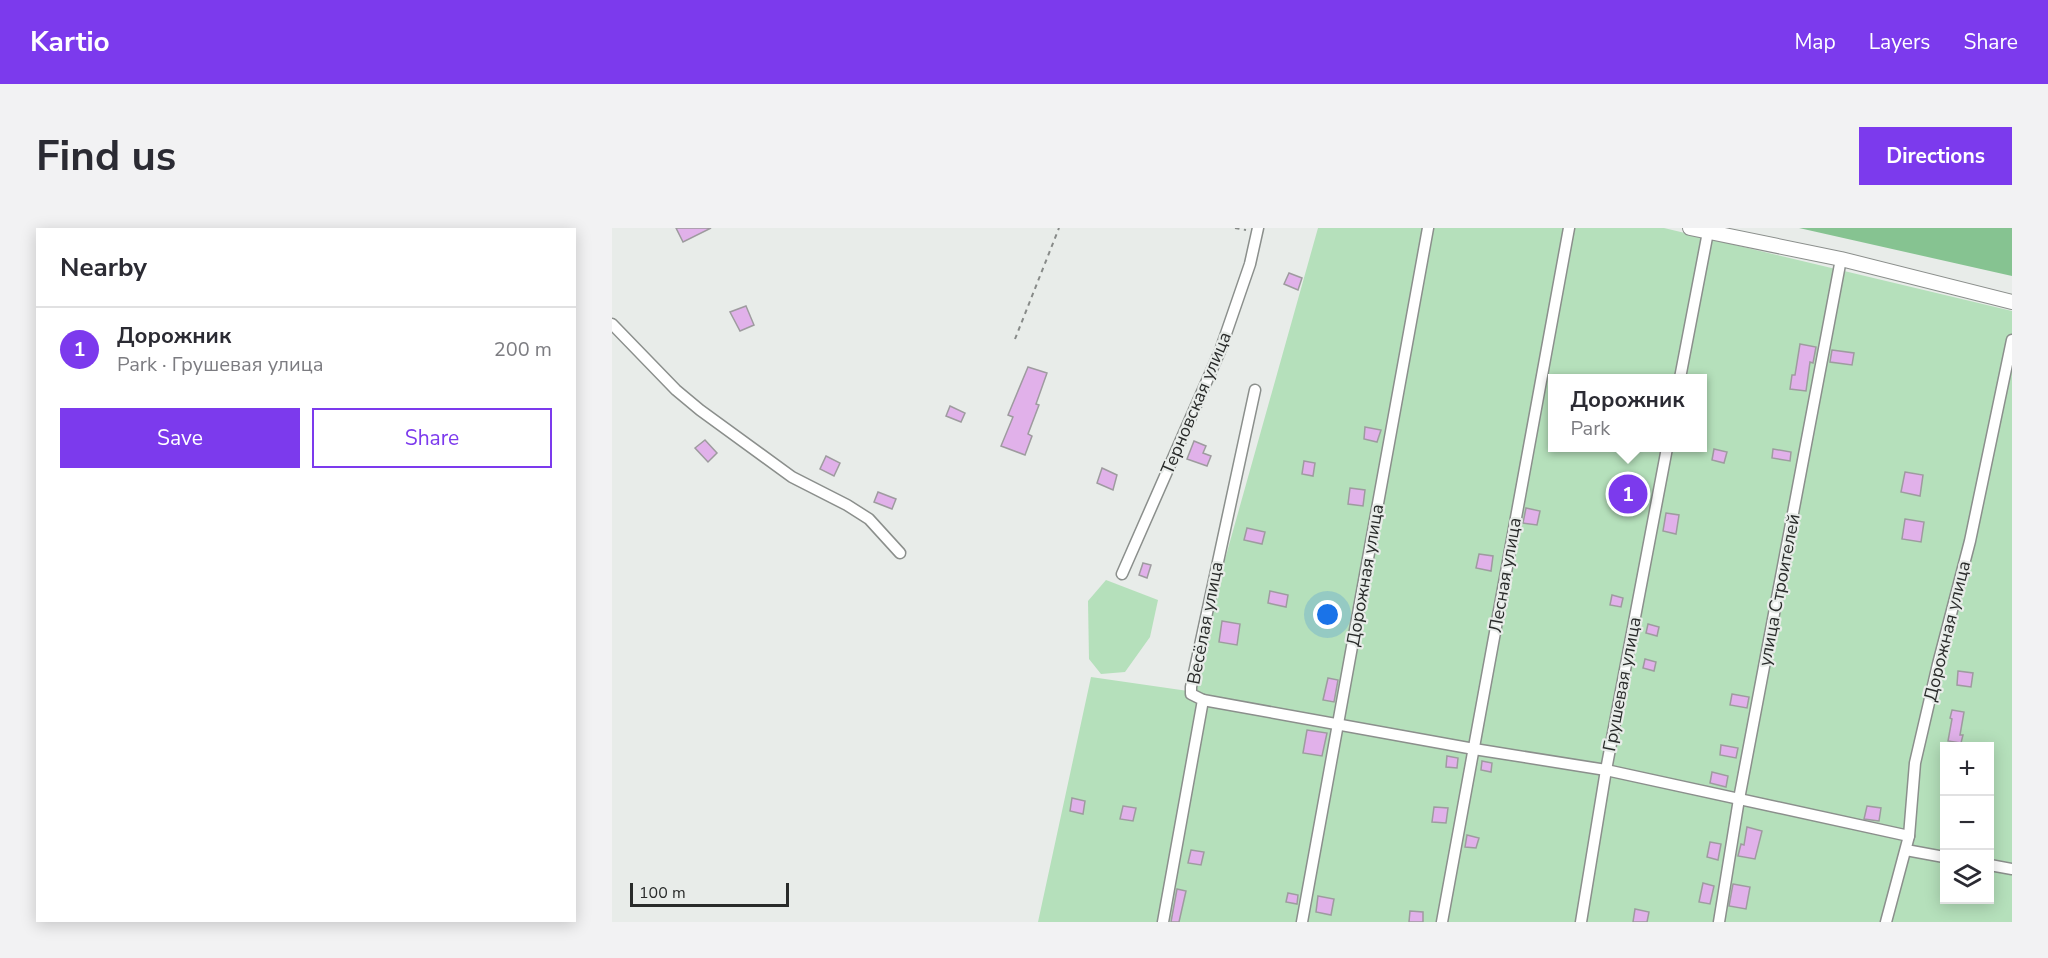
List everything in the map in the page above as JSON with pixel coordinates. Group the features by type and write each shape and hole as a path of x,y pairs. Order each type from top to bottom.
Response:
{"street":[{"name":"Терновская улица","path":"1122,574 1220,351 1250,264 1258,228"},
{"name":"Дорожная улица","path":"1302,922 1428,228"},
{"name":"Лесная улица","path":"1442,922 1569,228"},
{"path":"1690,228 1841,259 2012,302"},
{"path":"1681,374 1708,232"},
{"name":"улица Строителей","path":"1719,922 1739,799 1841,259"},
{"path":"612,324 676,390 700,410 792,477 869,519 900,553"},
{"name":"Дорожная улица","path":"1886,922 1909,836 1916,763 1938,664 1970,541 2012,340"},
{"name":"Весёлая улица","path":"1163,922 1203,700 1191,694 1191,687 1255,390"},
{"name":"Грушевая улица","path":"1581,922 1606,770 1666,452"},
{"path":"1203,700 1606,770 1909,836"},
{"path":"1906,850 1940,856"},
{"path":"1994,866 2012,869"}],"path":[{"path":"1015,339 1059,228"}],"green space":[{"path":"1318,228 1664,228 2012,311 2012,922 1038,922 1091,677 1188,691"},
{"path":"1799,228 2012,228 2012,276"},
{"path":"1106,580 1158,600 1150,637 1125,672 1101,674 1089,659 1088,601"}],"building":[{"path":"676,228 711,228 683,242"},
{"path":"1289,273 1302,278 1298,290 1284,284"},
{"path":"746,306 754,325 740,331 730,312"},
{"path":"1800,344 1816,347 1813,363 1810,362 1806,391 1790,389 1792,375 1795,375"},
{"path":"1832,350 1854,353 1852,365 1830,362"},
{"path":"1028,367 1047,373 1036,404 1039,405 1028,434 1032,436 1025,455 1001,446 1013,417 1008,415"},
{"path":"950,406 965,413 961,422 946,416"},
{"path":"1365,427 1381,430 1377,442 1364,439"},
{"path":"705,440 717,453 708,462 695,448"},
{"path":"1194,441 1206,446 1203,453 1211,456 1207,466 1187,459"},
{"path":"1714,449 1727,452 1724,463 1712,460"},
{"path":"1773,449 1791,452 1790,461 1772,458"},
{"path":"826,456 840,463 834,476 820,469"},
{"path":"1304,461 1315,463 1313,476 1302,474"},
{"path":"1102,468 1117,475 1113,490 1097,483"},
{"path":"1905,472 1923,475 1920,496 1901,492"},
{"path":"1350,488 1365,490 1363,506 1348,504"},
{"path":"878,492 896,499 892,509 874,502"},
{"path":"1526,508 1540,511 1537,525 1523,523"},
{"path":"1666,513 1679,515 1676,534 1663,531"},
{"path":"1905,519 1924,522 1921,542 1902,539"},
{"path":"1247,528 1265,532 1262,544 1244,540"},
{"path":"1479,554 1493,556 1491,571 1476,568"},
{"path":"1143,563 1151,565 1147,578 1139,575"},
{"path":"1270,591 1288,595 1286,607 1268,603"},
{"path":"1612,595 1623,598 1621,607 1610,605"},
{"path":"1222,621 1240,624 1237,645 1219,642"},
{"path":"1648,624 1659,627 1657,636 1646,633"},
{"path":"1645,659 1656,662 1654,671 1643,668"},
{"path":"1958,671 1973,673 1971,687 1957,685"},
{"path":"1328,678 1338,680 1334,702 1323,700"},
{"path":"1732,694 1749,697 1747,708 1730,705"},
{"path":"1952,710 1964,712 1960,735 1963,735 1961,742 1948,741 1952,719 1950,718"},
{"path":"1307,730 1327,733 1322,756 1303,753"},
{"path":"1721,745 1738,748 1736,758 1720,755"},
{"path":"1447,756 1458,758 1457,768 1446,767"},
{"path":"1482,761 1492,763 1491,772 1481,770"},
{"path":"1712,772 1728,776 1726,787 1710,783"},
{"path":"1072,798 1085,801 1083,814 1070,811"},
{"path":"1123,806 1136,808 1133,821 1120,819"},
{"path":"1867,806 1881,808 1879,821 1864,819"},
{"path":"1434,807 1448,808 1446,823 1432,822"},
{"path":"1747,827 1762,831 1755,859 1738,856 1741,844 1744,845"},
{"path":"1467,835 1479,838 1476,848 1465,847"},
{"path":"1710,842 1721,844 1718,860 1707,857"},
{"path":"1191,850 1204,852 1201,865 1188,863"},
{"path":"1703,883 1714,886 1710,904 1699,902"},
{"path":"1733,884 1750,887 1746,909 1729,906"},
{"path":"1177,889 1186,891 1179,922 1171,922"},
{"path":"1288,893 1298,895 1297,904 1286,902"},
{"path":"1318,896 1334,899 1331,915 1316,912"},
{"path":"1635,909 1649,912 1647,922 1633,922"},
{"path":"1410,911 1423,912 1423,922 1409,922"}],"place":[{"name":"Дорожник","path":"1628,494"}]}
